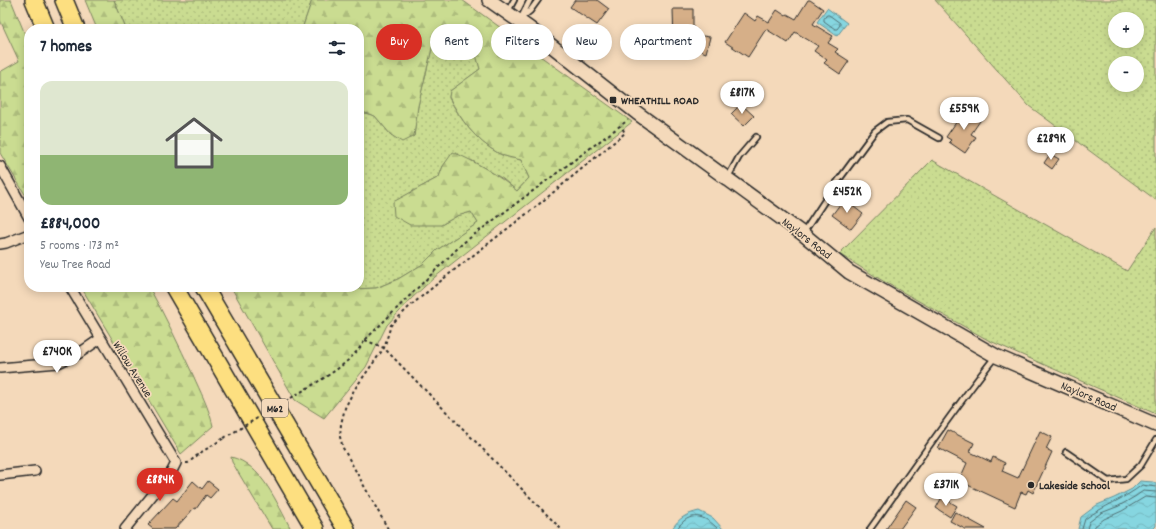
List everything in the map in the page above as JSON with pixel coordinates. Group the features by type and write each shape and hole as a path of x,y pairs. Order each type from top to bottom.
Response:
{"highway":[{"path":"34,0 44,24"},
{"path":"64,0 74,24"},
{"name":"M62","path":"177,292 315,529"},
{"name":"M62","path":"207,292 346,529"}],"street":[{"name":"Naylors Road","path":"489,0 520,20 637,113 803,234 849,272 996,356 1156,426"},
{"path":"0,166 24,209"},
{"path":"0,244 24,236"},
{"name":"Willow Avenue","path":"73,292 176,463 172,471 125,529"},
{"path":"0,368 58,363 78,354 100,339"},
{"path":"0,475 35,471"}],"lane":[{"path":"507,12 514,0"},
{"path":"520,20 530,0"},
{"path":"520,20 530,11 538,0"},
{"path":"803,234 834,185 875,131 881,126 887,122 907,120 939,138"},
{"path":"727,179 739,158 756,137"},
{"path":"870,529 964,396 996,356"},
{"path":"1066,452 1108,481 1126,478 1131,474 1141,465 1156,440"}],"path":[{"path":"188,464 200,453 334,370 359,349 365,340 463,243 637,113"},
{"path":"388,529 343,448 340,437 340,424 345,408 354,390 384,348 391,325 410,306 538,205 625,133 621,126"},
{"path":"365,340 384,348 561,529"}],"green space":[{"path":"0,0 11,0 24,32 24,193 0,153 0,72 19,61 0,20"},
{"path":"85,0 114,0 124,24 95,24"},
{"path":"114,0 312,0 304,24 124,24"},
{"path":"312,0 462,0 495,24 491,24 491,60 546,60 632,122 435,277 412,298 387,325 366,367 324,418 295,400 234,292 364,292 364,289 376,288 398,279 423,264 437,250 478,223 471,212 457,216 441,225 410,225 394,216 393,202 439,177 443,166 453,152 486,169 517,191 529,178 521,160 500,154 482,142 469,129 458,114 449,97 450,91 480,69 477,60 483,60 483,24 430,24 430,57 418,106 414,136 402,142 391,135 375,116 364,113 364,24 304,24"},
{"path":"935,0 1156,0 1156,200 1029,106"},
{"path":"430,57 430,60 478,60 480,69 450,91 449,98 469,129 482,142 500,154 521,160 529,178 517,191 503,179 471,160 443,166 439,177 394,202 441,225 457,216 471,212 478,223 437,250 423,264 398,279 376,288 364,289 364,113 375,116 391,135 414,136 418,106"},
{"path":"932,160 1127,271 1156,227 1156,414 988,340 883,281 839,254"},
{"path":"84,292 152,292 193,375 207,406 213,426 181,454"},
{"path":"231,457 242,461 260,476 274,497 291,529 272,529 232,462"}],"water":[{"path":"827,8 847,23 837,36 817,22"},
{"path":"1140,481 1153,482 1156,484 1156,526 1153,529 1078,529 1081,517 1097,505 1132,489"},
{"path":"699,511 713,518 723,529 672,529 683,517"}],"building":[{"path":"575,0 597,0 609,9 598,24 596,24 570,7"},
{"path":"808,0 823,9 813,24 833,36 828,43 838,49 835,52 849,61 840,74 824,63 827,60 814,51 818,46 795,32 788,43 766,29 748,57 725,42 744,13 755,21 758,16 769,22 777,10 786,16 787,14 796,19"},
{"path":"673,9 693,9 693,24 673,24"},
{"path":"706,36 710,37 706,53"},
{"path":"741,104 754,116 744,126 731,114"},
{"path":"966,108 982,118 971,134 976,137 965,153 949,142 951,140 946,137"},
{"path":"1050,154 1059,159 1052,169 1044,163"},
{"path":"844,199 863,214 851,229 832,215"},
{"path":"948,430 974,443 970,452 991,462 993,457 1005,463 1002,471 1018,478 1040,431 1052,437 1046,449 1052,452 1033,493 1028,490 1026,494 1021,492 1015,507 959,481 967,463 938,448"},
{"path":"193,481 202,489 208,481 218,489 210,498 206,495 196,509 194,508 175,529 153,529 148,525 173,498 177,501"},
{"path":"942,497 957,506 950,517 936,508"},
{"path":"906,500 916,507 900,529 886,529"},
{"path":"955,512 986,529 965,529 950,521"}],"place":[{"name":"WHEATHILL ROAD","path":"613,100"},
{"name":"Lakeside School","path":"1031,485"}]}
